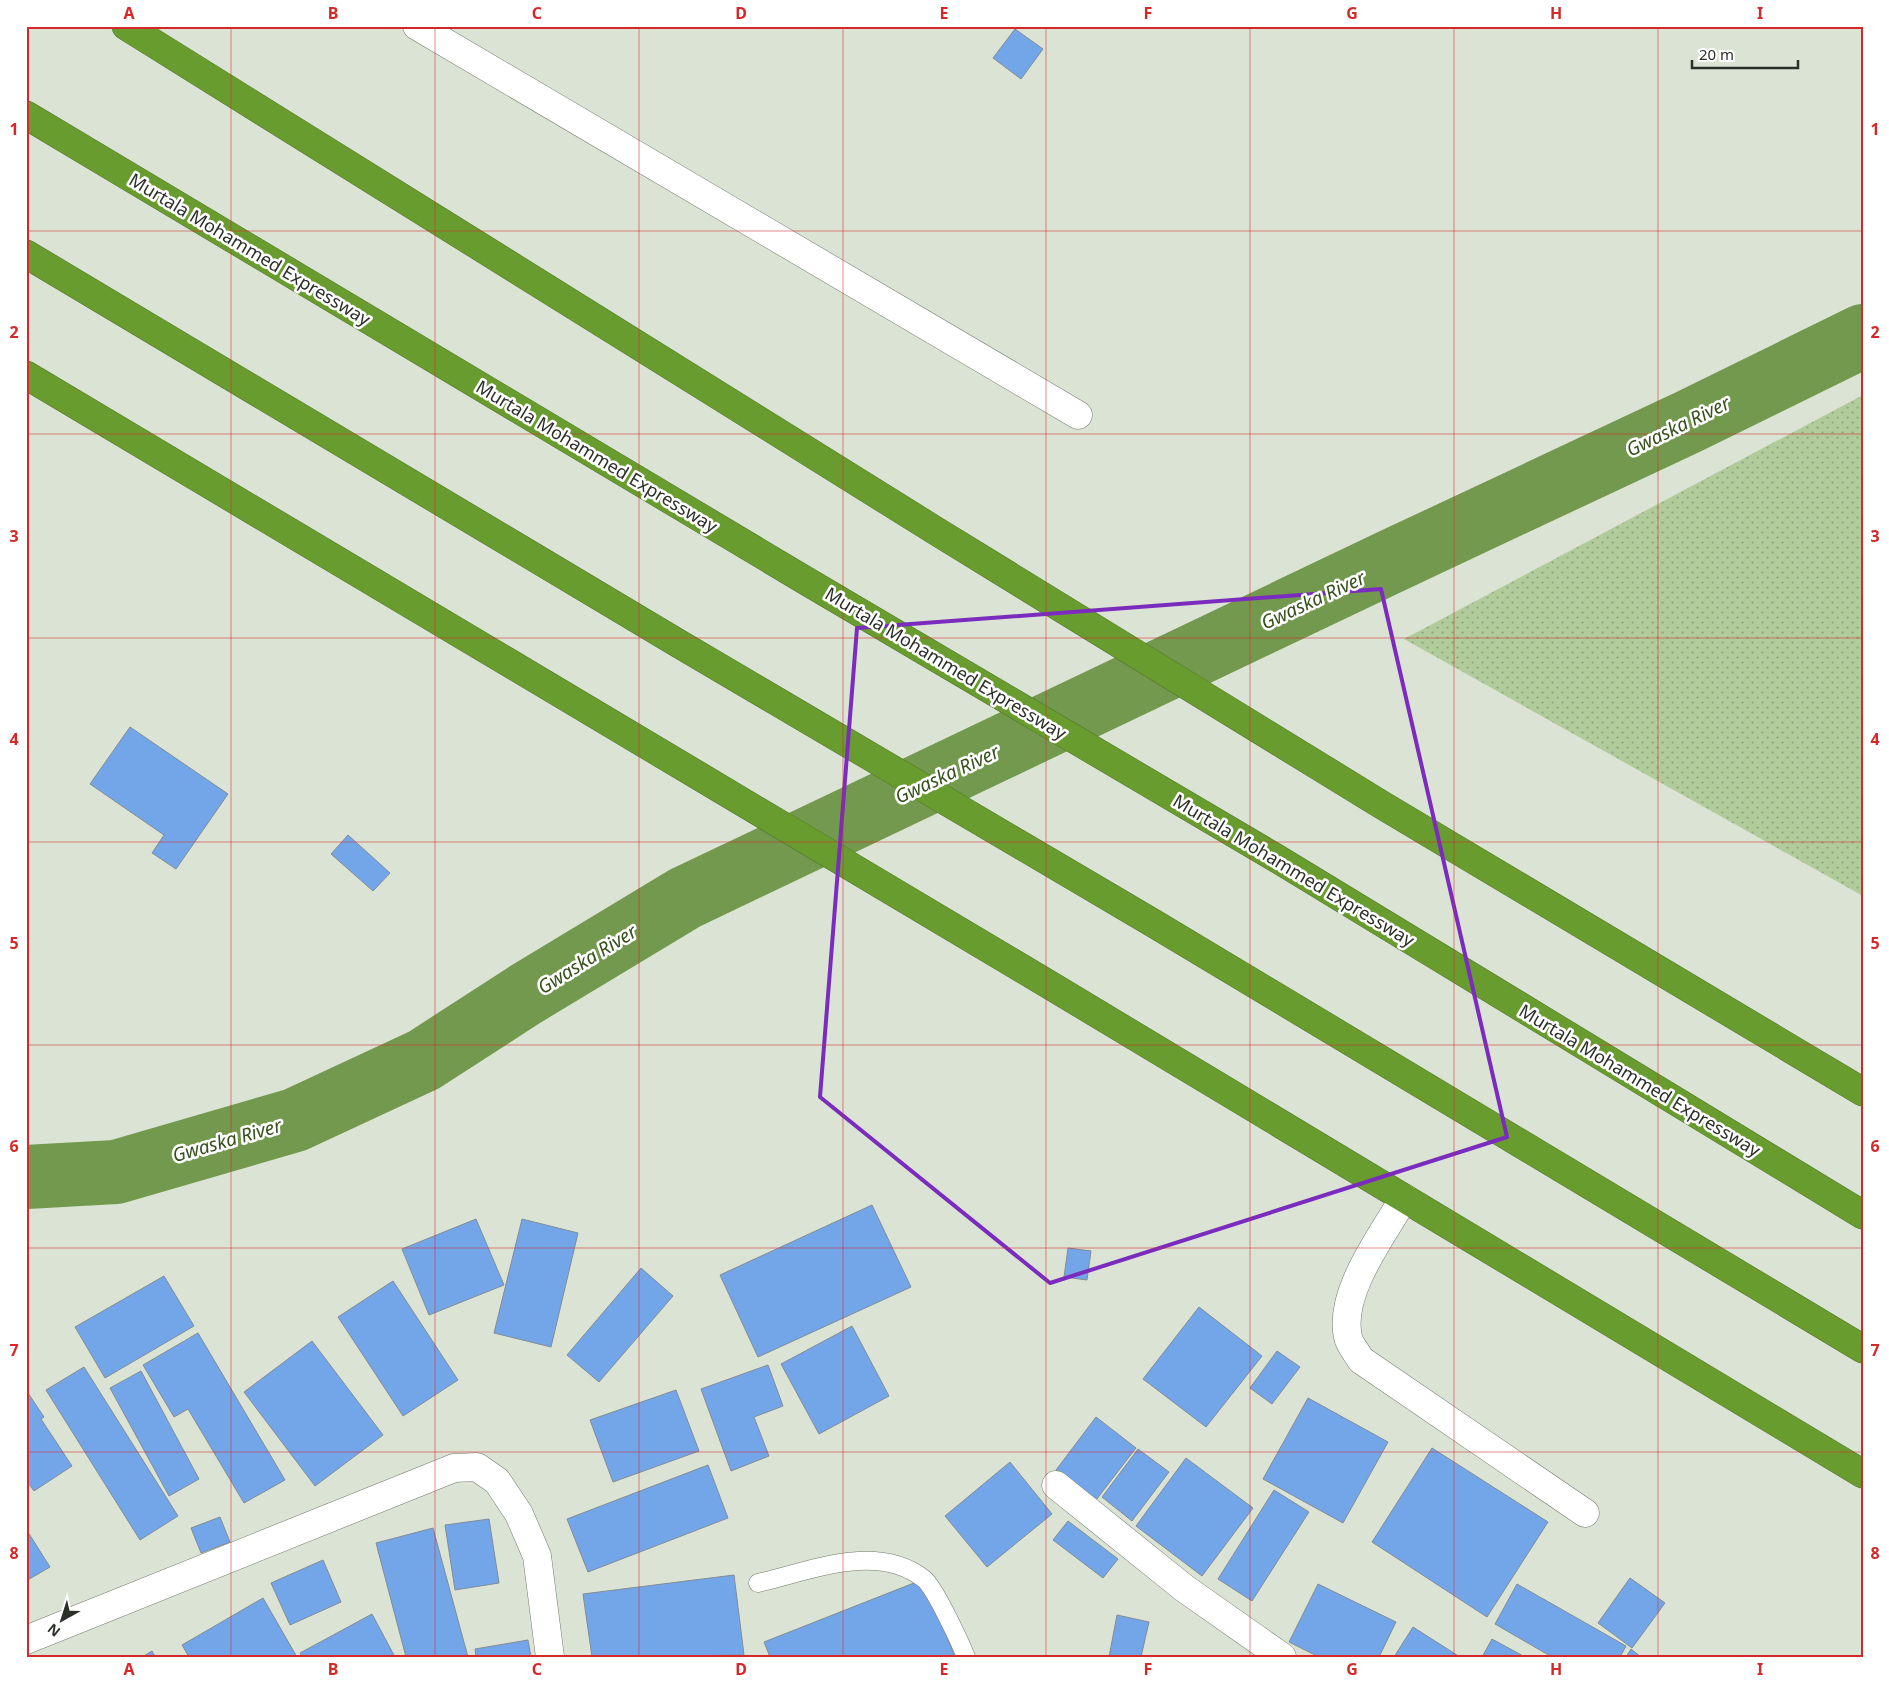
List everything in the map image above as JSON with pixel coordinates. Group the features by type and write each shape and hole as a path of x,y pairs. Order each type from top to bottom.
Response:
{"highway":[{"path":"126,26 936,531 1382,805 1863,1092"},
{"name":"Murtala Mohammed Expressway","path":"26,115 808,582 1276,858 1863,1215"},
{"path":"26,254 676,642 1153,923 1863,1350"},
{"path":"26,375 1048,984 1863,1474"}],"street":[{"path":"418,26 1078,415"},
{"path":"1404,1198 1352,1289 1346,1313 1348,1338 1361,1360 1585,1513"},
{"path":"26,1640 454,1468 477,1467 497,1481 519,1514 538,1556 550,1657"},
{"path":"1056,1486 1184,1588 1282,1657"}],"lane":[{"path":"758,1583 860,1559 898,1564 925,1580 955,1632 966,1657"}],"highlighted area":[{"path":"1381,589 1507,1137 1050,1283 820,1097 857,628"}],"green space":[{"path":"1863,395 1863,896 1404,639"}],"building":[{"path":"1015,29 1043,49 1021,79 993,58"},
{"path":"130,727 228,794 176,869 152,853 164,835 90,784"},
{"path":"348,835 390,873 373,891 331,854"},
{"path":"872,1205 911,1287 758,1357 720,1275"},
{"path":"476,1219 504,1285 429,1315 402,1249"},
{"path":"522,1219 578,1233 551,1347 494,1333"},
{"path":"1068,1248 1091,1251 1087,1280 1064,1277"},
{"path":"641,1268 673,1296 599,1382 567,1355"},
{"path":"164,1276 194,1326 105,1378 75,1327"},
{"path":"393,1281 458,1380 403,1416 338,1317"},
{"path":"1199,1307 1262,1356 1206,1427 1143,1379"},
{"path":"852,1326 889,1396 819,1434 781,1364"},
{"path":"198,1333 285,1480 244,1503 188,1409 174,1417 143,1365"},
{"path":"312,1341 383,1435 315,1486 244,1392"},
{"path":"1277,1351 1300,1367 1272,1404 1250,1388"},
{"path":"768,1365 783,1406 754,1417 769,1456 731,1471 701,1389"},
{"path":"84,1367 178,1516 140,1540 46,1390"},
{"path":"141,1371 199,1479 169,1496 110,1388"},
{"path":"26,1390 44,1417 41,1419 72,1466 34,1491 26,1480"},
{"path":"676,1390 699,1451 613,1482 590,1420"},
{"path":"1308,1398 1388,1442 1343,1523 1263,1479"},
{"path":"1096,1417 1136,1448 1096,1500 1056,1470"},
{"path":"1432,1448 1548,1522 1487,1617 1372,1542"},
{"path":"1138,1449 1169,1472 1132,1521 1102,1497"},
{"path":"1186,1458 1253,1508 1202,1576 1136,1526"},
{"path":"1010,1462 1052,1514 987,1567 945,1516"},
{"path":"708,1465 728,1518 588,1572 567,1519"},
{"path":"1274,1490 1309,1512 1252,1601 1218,1579"},
{"path":"220,1517 230,1542 201,1553 191,1528"},
{"path":"489,1519 499,1583 455,1590 445,1525"},
{"path":"1068,1521 1118,1559 1103,1578 1053,1540"},
{"path":"433,1528 468,1657 406,1657 376,1543"},
{"path":"26,1529 50,1567 26,1581"},
{"path":"323,1560 341,1602 290,1625 271,1583"},
{"path":"734,1575 744,1655 592,1657 583,1594"},
{"path":"1630,1578 1665,1603 1632,1648 1598,1623"},
{"path":"924,1579 955,1657 770,1657 764,1642"},
{"path":"1318,1584 1396,1622 1379,1657 1319,1657 1289,1642"},
{"path":"1517,1584 1626,1646 1620,1657 1552,1657 1495,1624"},
{"path":"263,1598 297,1657 189,1657 182,1645"},
{"path":"372,1614 395,1657 302,1657 300,1653"},
{"path":"1117,1615 1149,1622 1141,1657 1109,1657"},
{"path":"1413,1627 1460,1657 1394,1657"},
{"path":"1492,1639 1525,1657 1482,1657"},
{"path":"528,1640 531,1657 476,1657 475,1649"},
{"path":"1631,1649 1641,1657 1626,1657"},
{"path":"152,1651 155,1657 142,1657"}],"waterway":[{"name":"Gwaska River","path":"26,1177 116,1172 295,1120 424,1060 526,994 685,898 1688,422 1863,336"}]}
